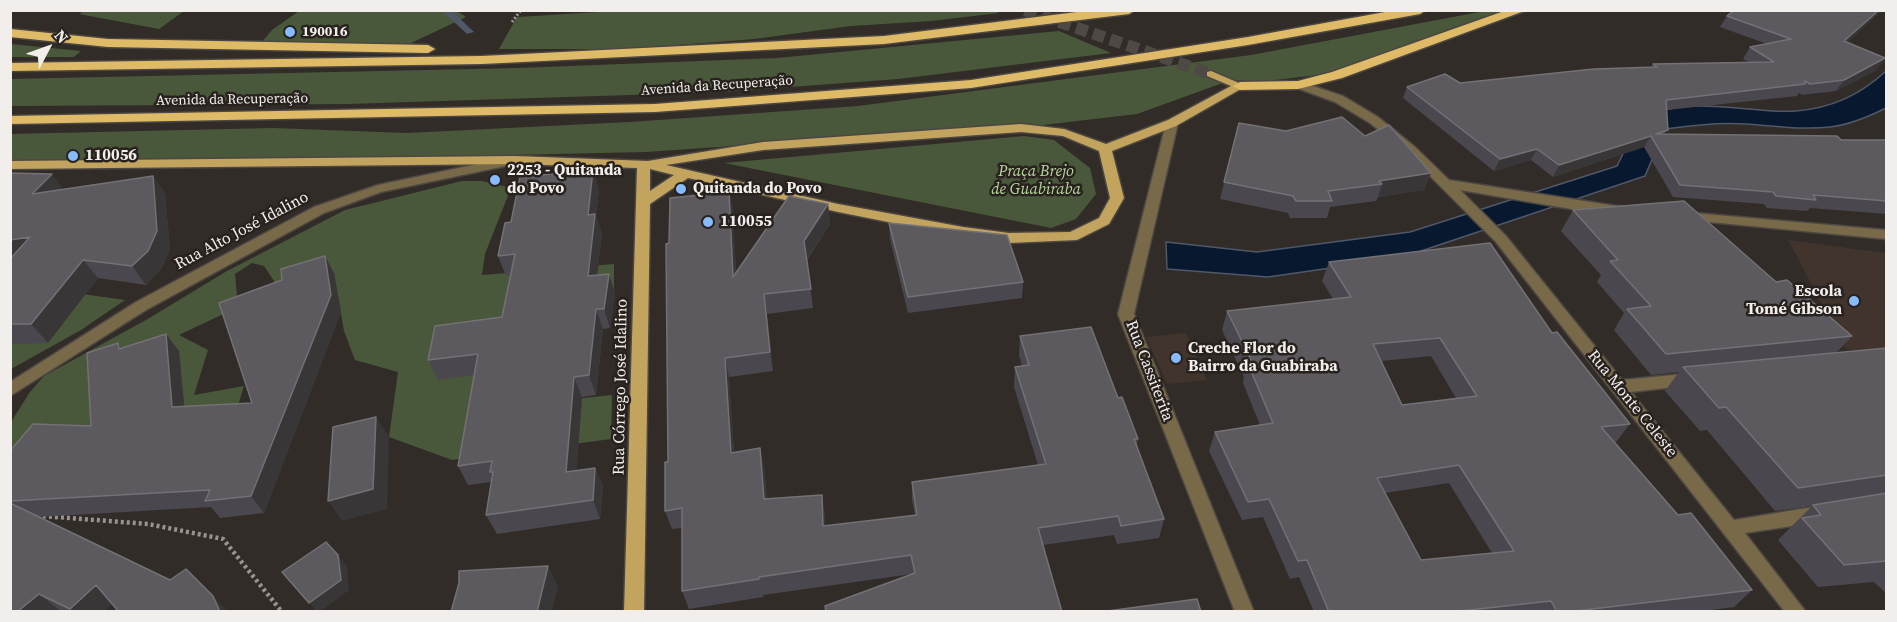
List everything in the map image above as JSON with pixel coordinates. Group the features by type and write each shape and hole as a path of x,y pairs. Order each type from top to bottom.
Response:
{"highway":[{"path":"10,67 482,60 884,40 1129,10"},
{"name":"Avenida da Recuperação","path":"10,120 656,108 971,84 1248,41 1420,10"},
{"path":"1240,86 1298,85 1337,75 1521,10"},
{"path":"10,33 108,43 431,50 482,60"}],"main road":[{"path":"1211,74 1240,86"},
{"path":"644,164 763,146 1021,128 1055,129 1076,134 1105,149 1172,123 1240,86"},
{"path":"10,165 515,160 644,164 838,208 963,232 1010,238 1072,237 1104,221 1117,198 1105,149"},
{"name":"Rua Córrego José Idalino","path":"634,612 644,164"},
{"path":"643,202 686,173"}],"street":[{"name":"Rua Monte Celeste","path":"1298,85 1339,99 1374,120 1411,150 1501,239 1797,612"},
{"name":"Rua Cassiterita","path":"1172,123 1126,314 1245,612"},
{"name":"Rua Alto José Idalino","path":"10,390 141,306 319,210 378,189 515,160"},
{"path":"1444,184 1577,206 1637,212"},
{"path":"1672,215 1887,235"},
{"path":"1618,387 1711,377"},
{"path":"1731,528 1842,510"}],"path":[{"path":"512,22 521,10"},
{"path":"33,513 148,524 223,539 282,612"}],"shaded area":[{"name":"Escola Tomé Gibson","path":"1788,240 1886,253 1886,355 1846,349"},
{"name":"Creche Flor do Bairro da Guabiraba","path":"1186,333 1207,380 1167,384 1146,337"}],"green space":[{"path":"455,10 466,17 409,44 261,43 272,30 299,11"},
{"path":"631,10 992,10 999,13 931,21 851,26 754,39 627,49 499,49 517,17"},
{"path":"84,11 184,11 159,29 79,14"},
{"path":"1485,11 1505,11 1334,73 1258,82 1231,80 1137,114 1043,125 645,152 240,161 11,162 10,134 273,128 407,133 630,122 858,106 1251,55"},
{"path":"1059,31 1111,53 898,79 723,92 348,104 11,106 11,79 518,68 777,58"},
{"path":"10,44 81,51 74,57 11,57"},
{"name":"Praça Brejo de Guabiraba","path":"1024,136 1054,140 1090,168 1096,194 1076,219 1051,228 724,163"},
{"path":"462,181 482,181 511,188 485,254 482,275 614,264 614,299 482,409 612,395 611,439 452,460 389,437 398,372 355,360 344,331 334,273 280,290 264,266 252,263 235,274 238,307 179,335 208,350 194,395 244,386 235,415 11,494 11,422 30,392 44,376 146,320 227,271 345,210"},
{"path":"32,287 125,300 81,330 11,369 11,290"}],"water":[{"path":"1886,71 1886,108 1866,117 1844,124 1819,128 1727,123 1665,129 1645,176 1400,258 1268,277 1167,269 1166,242 1257,252 1410,232 1617,166 1639,126 1658,113 1695,106 1778,111 1822,107 1856,93"}],"building":[{"path":"1734,10 1879,10 1844,41 1885,58 1844,80 1810,84 1805,81 1805,84 1666,100 1668,130 1656,134 1837,136 1841,140 1887,140 1887,201 1813,195 1816,200 1776,196 1773,192 1680,185 1651,136 1559,165 1537,149 1500,159 1407,87 1445,74 1460,83 1594,69 1657,67 1653,64 1774,62 1750,47 1791,39 1727,16"},
{"path":"1342,117 1365,136 1389,125 1431,173 1379,181 1382,184 1328,191 1332,201 1296,201 1293,196 1224,182 1239,123 1286,131"},
{"path":"593,170 588,215 595,214 588,276 609,274 604,309 596,309 589,375 574,377 566,472 595,468 593,500 486,515 493,472 490,472 492,461 458,466 478,354 428,360 435,326 502,317 515,254 498,256 505,223 511,222 520,177"},
{"path":"10,173 52,174 32,194 153,176 157,231 148,251 132,266 83,260 31,324 10,324 10,259 30,237 10,240"},
{"path":"729,192 733,277 789,196 828,204 804,241 811,289 764,294 770,352 725,358 731,453 760,448 764,499 822,495 823,526 917,515 912,482 1046,464 1015,367 1029,365 1020,336 1091,327 1118,398 1122,397 1138,439 1134,439 1164,519 1121,526 1118,516 1038,528 1062,612 826,612 825,606 915,573 911,555 759,577 759,579 682,591 682,508 665,511 665,462 668,462 666,244 669,243 670,198"},
{"path":"1684,201 1776,282 1787,280 1852,336 1666,354 1627,309 1651,306 1610,261 1618,260 1573,210"},
{"path":"889,223 1007,235 1023,282 908,297"},
{"path":"1490,243 1552,333 1557,332 1630,424 1601,427 1678,515 1691,513 1752,590 1567,612 1557,612 1551,601 1451,612 1329,612 1307,560 1298,561 1269,499 1248,502 1215,432 1273,423 1248,364 1253,364 1227,311 1351,297 1329,262","holes":["1440,338 1477,396 1402,405 1373,344","1459,465 1514,551 1421,560 1377,478"]},
{"path":"325,256 331,295 251,496 205,501 210,490 10,501 10,451 33,424 91,426 87,353 118,343 119,349 166,334 172,407 252,403 219,303 282,280 281,269"},
{"path":"1887,348 1887,475 1798,488 1726,407 1719,408 1683,367"},
{"path":"376,417 373,489 328,501 333,427"},
{"path":"1887,493 1887,561 1844,565 1802,518 1821,515 1813,505"},
{"path":"10,503 170,580 186,569 213,596 220,612 119,612 96,585 70,609 39,594 17,612 10,612"},
{"path":"326,542 338,555 341,580 309,603 282,572"},
{"path":"548,566 537,612 451,612 459,583 459,571"},
{"path":"1197,599 1201,612 1100,612"}],"waterway":[{"path":"445,10 470,32"}],"tunnel":[{"path":"1025,10 1211,74"}],"place":[{"name":"190016","path":"290,32"},
{"name":"110056","path":"73,156"},
{"name":"2253 - Quitanda do Povo","path":"495,180"},
{"name":"Quitanda do Povo","path":"681,189"},
{"name":"110055","path":"708,222"},
{"name":"Escola Tomé Gibson","path":"1854,301"},
{"name":"Creche Flor do Bairro da Guabiraba","path":"1176,358"}]}
